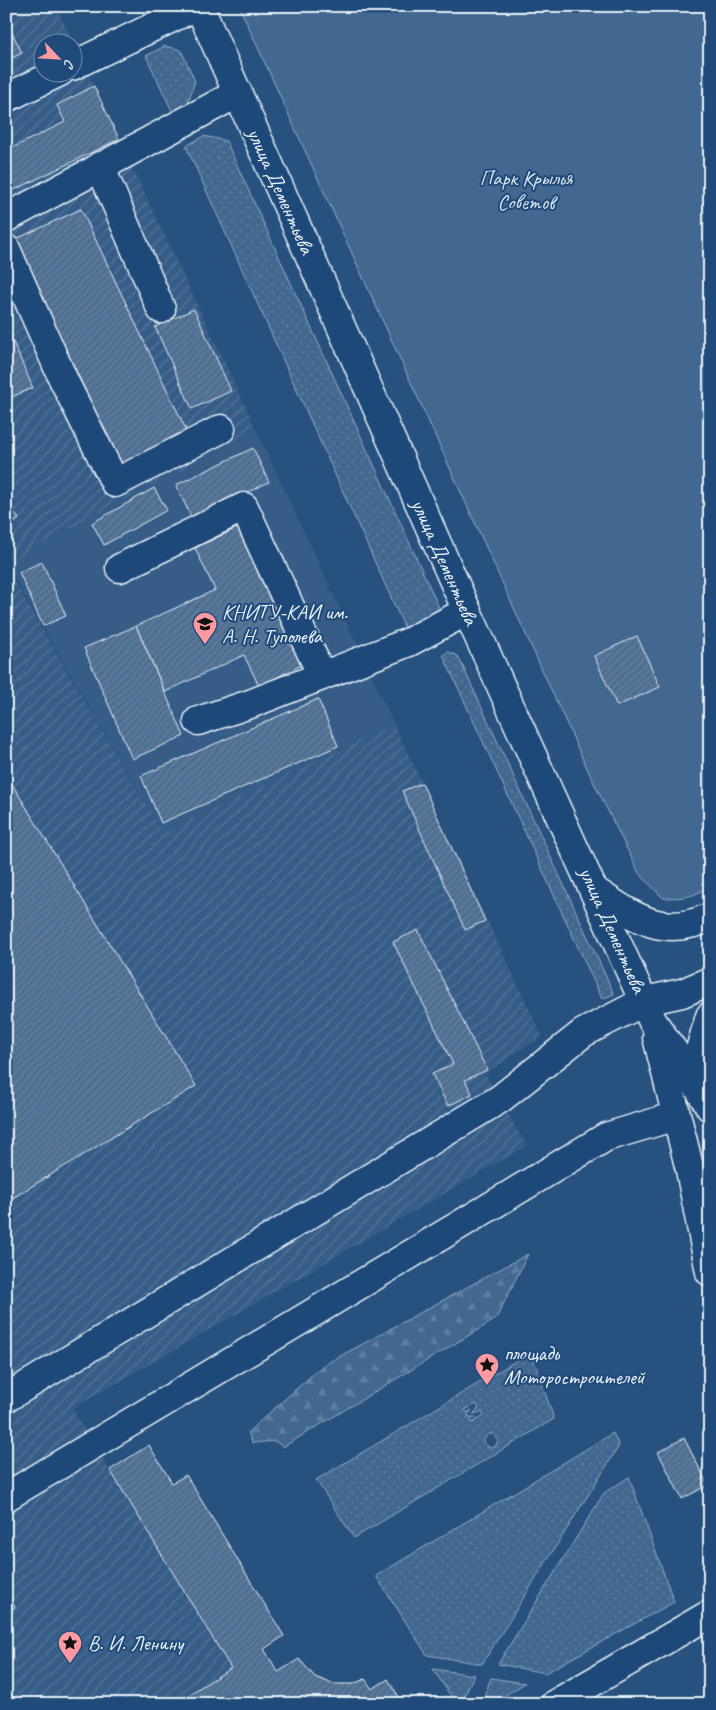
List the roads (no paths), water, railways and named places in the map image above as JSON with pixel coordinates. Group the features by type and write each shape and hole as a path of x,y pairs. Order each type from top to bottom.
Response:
{"main road":[{"path":"82,61 198,6"},
{"name":"улица Дементьева","path":"198,6 467,611 649,1012 710,1107"},
{"path":"6,98 39,82"},
{"path":"6,218 238,93"},
{"path":"100,166 161,309"},
{"path":"6,249 64,382 115,483 221,429"},
{"path":"120,568 244,507 322,676"},
{"path":"198,721 409,642 467,611"},
{"path":"595,892 625,911 650,922 671,927 689,926 710,917"},
{"path":"6,1398 500,1099 582,1034 649,1012 710,980"},
{"path":"649,1012 676,1116 710,1272"},
{"path":"676,1116 692,1077 710,1016"},
{"path":"6,1497 606,1137 676,1116 710,1114"},
{"path":"555,1704 710,1614"}],"place":[{"name":"КНИТУ-КАИ им. А. Н. Туполева","path":"205,645"},
{"name":"площадь Моторостроителей","path":"487,1386"},
{"name":"В. И. Ленину","path":"70,1664"}],"park label":[{"name":"Парк Крылья Советов","path":"526,190"}]}
